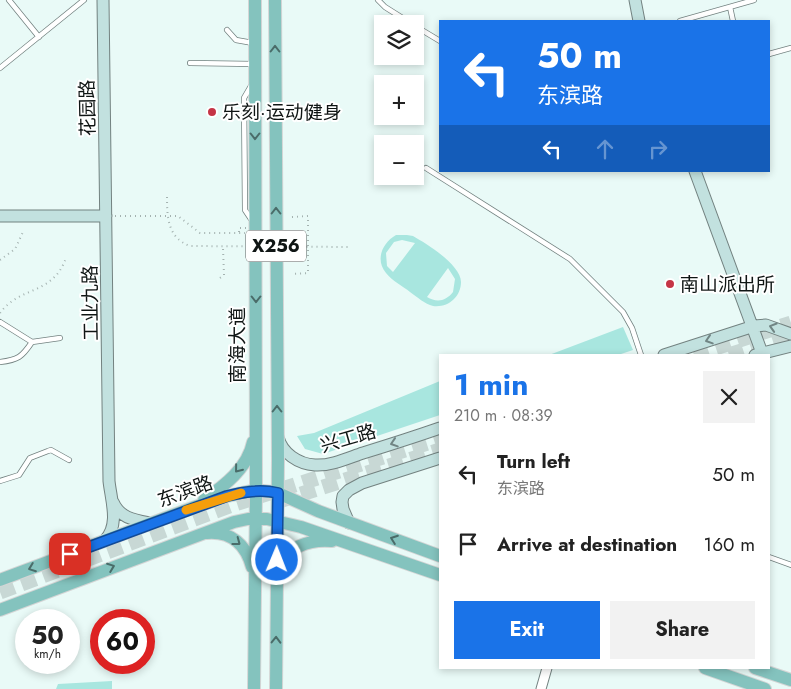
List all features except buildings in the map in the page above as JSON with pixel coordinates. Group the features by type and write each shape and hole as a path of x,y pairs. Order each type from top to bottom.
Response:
{"main road":[{"name":"南海大道","path":"254,689 256,425 250,229 255,0"},
{"name":"X256","path":"275,0 278,435 276,689"},
{"path":"192,508 213,493 239,470 252,447 256,425"},
{"name":"东滨路","path":"0,580 192,508 227,496 256,490 278,493 439,556"},
{"path":"0,610 191,536 234,522 256,519 278,521 306,529 439,575"},
{"path":"191,536 212,533 222,534 238,541 248,553 254,584"},
{"path":"277,576 279,567 288,552 304,544 331,541 348,544"},
{"path":"708,669 765,689"},
{"path":"758,669 791,680"}],"street":[{"name":"花园路","path":"103,0 106,216"},
{"path":"635,0 639,20"},
{"path":"695,172 754,326 759,354 791,346"},
{"path":"0,216 106,216"},
{"name":"工业九路","path":"104,540 110,534 112,525 109,481 106,216"},
{"path":"667,354 754,326 766,325 791,334"},
{"name":"兴工路","path":"278,435 283,448 290,456 306,464 317,465 336,462 439,428"},
{"path":"349,522 342,502 343,496 349,490 362,483 439,458"},
{"path":"111,496 115,506 125,516 150,524"},
{"path":"541,689 547,669"}],"lane":[{"path":"9,0 39,36"},
{"path":"0,68 84,0"},
{"path":"378,0 397,15"},
{"path":"684,20 754,0"},
{"path":"730,7 733,20"},
{"path":"227,30 236,40 254,43"},
{"path":"424,32 439,40"},
{"path":"770,54 791,48"},
{"path":"190,63 254,64"},
{"path":"426,168 570,259 623,312 629,322 641,354"},
{"path":"0,322 32,342 60,338"},
{"path":"0,362 8,362 23,356 32,342"},
{"path":"0,481 19,475 30,458 51,450 69,460"},
{"path":"770,557 791,565"}],"path":[{"path":"168,197 169,224 178,240 190,246 223,248 351,247"},
{"path":"106,216 178,216 200,233 239,233 250,229"},
{"path":"292,216 308,216 308,273 293,274"},
{"path":"239,228 239,233"},
{"path":"0,260 14,249 24,230"},
{"path":"220,278 224,275 223,248"},
{"path":"0,313 14,300 51,282 60,271 66,258"}],"shaded area":[{"path":"396,235 413,236 450,262 460,275 461,282 456,297 444,305 433,306 421,300 388,276 381,263 381,257 384,247","holes":["402,240 415,243 393,272 387,266 386,253 394,242","448,268 455,279 453,292 441,300 427,297"]},
{"path":"623,327 633,350 621,354 552,354"},
{"path":"439,381 439,415 323,454 305,449 297,436 314,433"},
{"path":"112,681 112,689 56,689 58,684"}],"tunnel":[{"path":"697,354 791,323"},
{"path":"732,354 791,335"},
{"path":"0,592 232,505 439,439"},
{"path":"279,501 439,450"}],"slow traffic":[{"path":"186,510 241,493"}],"place":[{"name":"乐刻·运动健身","path":"212,112"},
{"name":"南山派出所","path":"670,284"}],"route":[{"path":"70,554 227,496 256,490 267,490 278,493 277,560"}]}
